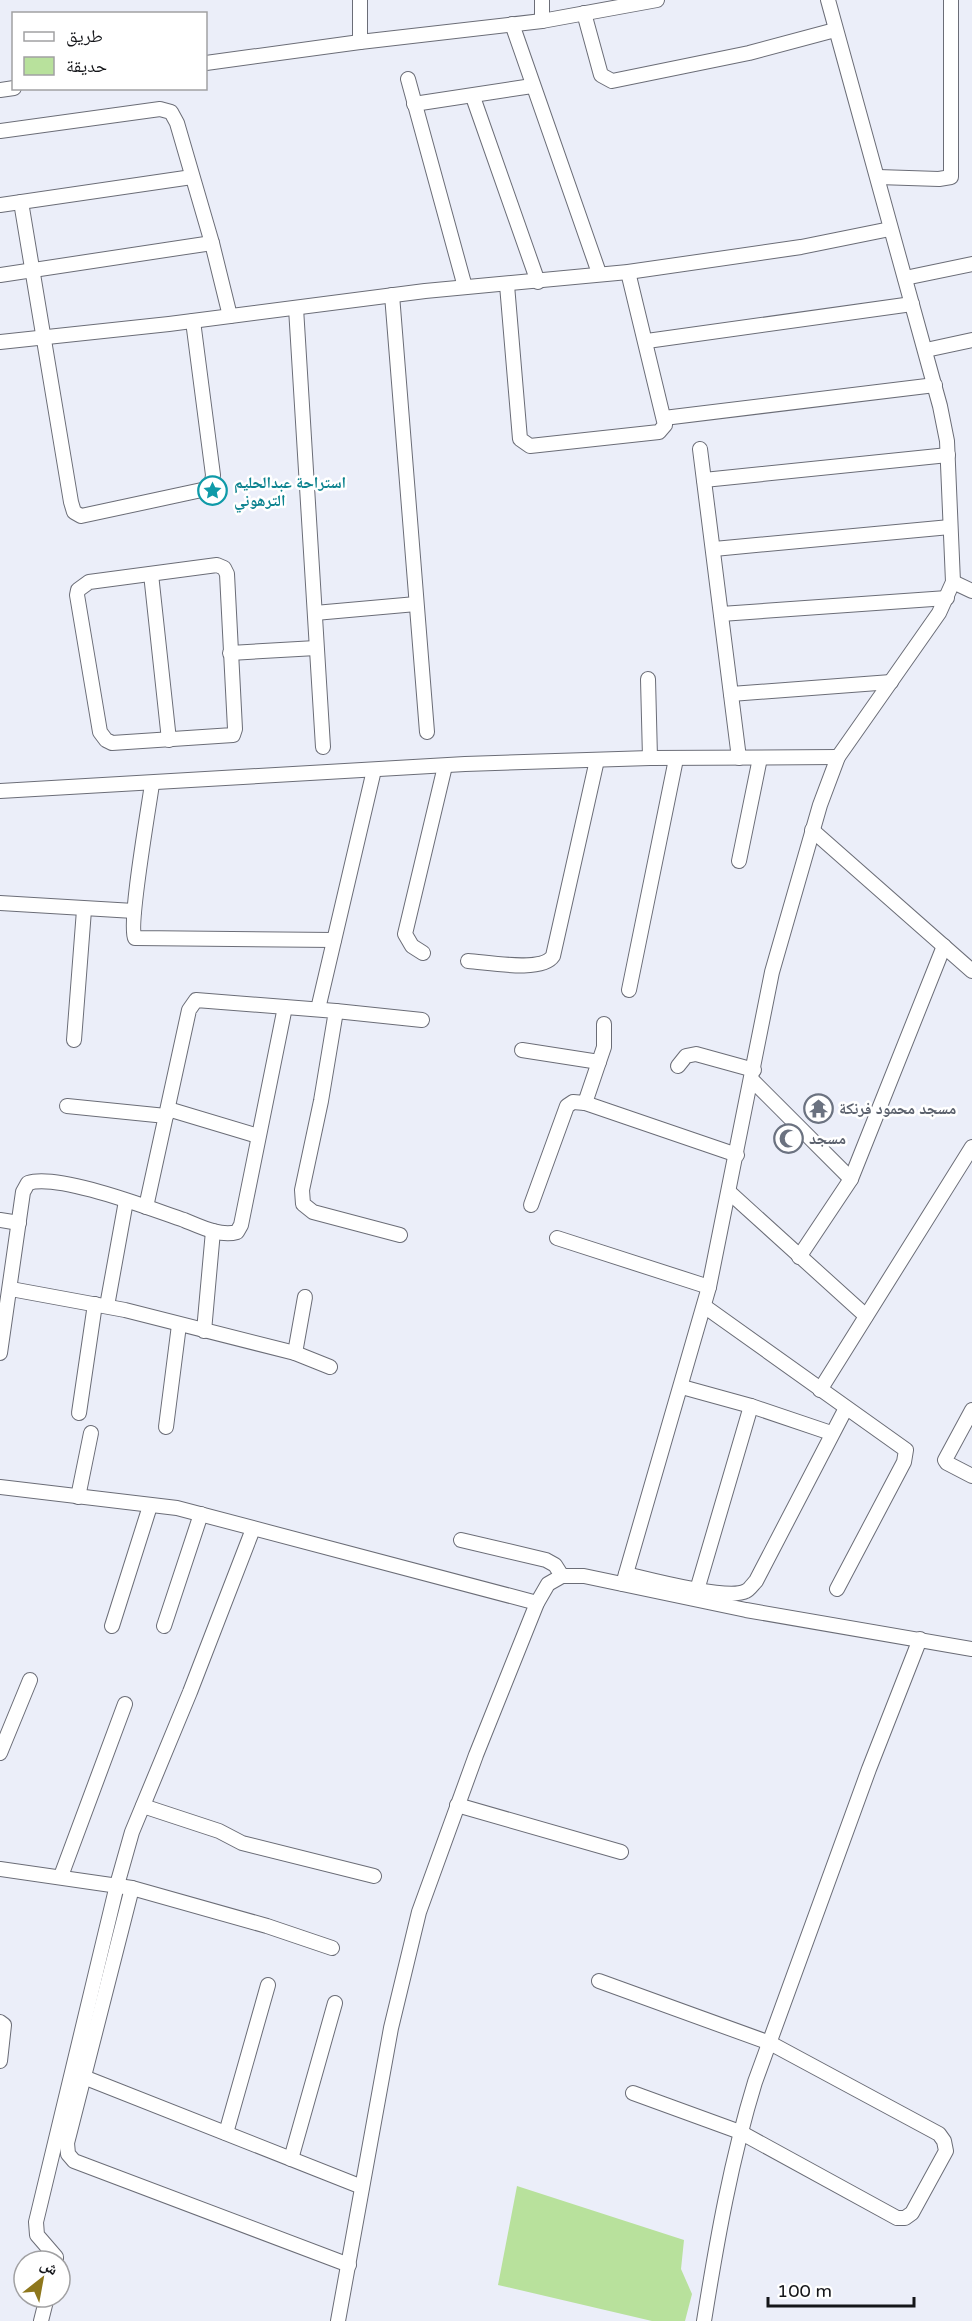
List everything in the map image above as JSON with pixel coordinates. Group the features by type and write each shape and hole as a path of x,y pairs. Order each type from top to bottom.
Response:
{"street":[{"path":"360,0 360,42"},
{"path":"542,0 542,21"},
{"path":"207,63 542,21 657,0"},
{"path":"624,1579 710,1287 754,1076 772,972 812,830 838,758 947,598 953,582 948,455 935,385 828,0"},
{"path":"878,177 947,179 953,173 951,0"},
{"path":"584,13 601,75 612,81 748,53 835,30"},
{"path":"512,24 599,273"},
{"path":"408,79 465,287"},
{"path":"414,104 473,97 532,86"},
{"path":"473,97 538,282"},
{"path":"0,130 165,110 175,116 212,243 230,316"},
{"path":"0,205 192,177"},
{"path":"21,202 74,512 81,516 211,488 213,475 193,321"},
{"path":"0,342 193,321 465,287 507,285 599,273 628,272 801,247 890,229"},
{"path":"0,275 212,243"},
{"path":"905,278 972,264"},
{"path":"507,285 520,439 525,445 659,432 665,425 664,418 647,341 628,272"},
{"path":"392,296 408,465 416,604 427,732"},
{"path":"647,341 912,304"},
{"path":"296,308 323,747"},
{"path":"926,350 972,340"},
{"path":"664,418 935,385"},
{"path":"700,449 739,758"},
{"path":"704,480 948,455"},
{"path":"714,549 950,527"},
{"path":"217,565 224,568 227,574 230,653 235,729 233,735 112,743 102,736 78,590 89,582 217,565"},
{"path":"151,574 170,740"},
{"path":"953,582 972,591"},
{"path":"722,614 947,598"},
{"path":"315,613 416,604"},
{"path":"230,653 316,648"},
{"path":"648,679 650,758"},
{"path":"731,694 891,682"},
{"path":"739,861 760,758"},
{"path":"0,791 445,766 597,760 838,758"},
{"path":"629,990 676,759"},
{"path":"468,961 536,966 550,961 597,760"},
{"path":"423,953 412,946 405,934 445,766"},
{"path":"318,1009 374,770"},
{"path":"152,784 134,911 132,933 135,938 142,940 334,940"},
{"path":"812,830 971,967"},
{"path":"0,903 84,910 134,911"},
{"path":"74,1040 84,910"},
{"path":"799,1257 851,1179 945,946"},
{"path":"146,1208 189,1010 196,1000 422,1020"},
{"path":"0,1353 3,1311 11,1289 23,1192 28,1183 47,1180 126,1201 213,1231 231,1234 237,1232 241,1225 285,1007"},
{"path":"336,1011 321,1101 302,1190 303,1204 313,1212 400,1235"},
{"path":"585,1103 604,1047 604,1024"},
{"path":"522,1050 599,1062"},
{"path":"678,1065 686,1056 696,1054 754,1076 851,1179"},
{"path":"531,1204 567,1106 573,1102 585,1103 737,1155"},
{"path":"67,1106 167,1113 258,1136"},
{"path":"820,1390 972,1147"},
{"path":"729,1192 866,1316"},
{"path":"79,1413 101,1305 126,1201"},
{"path":"0,1220 19,1222"},
{"path":"204,1331 213,1231"},
{"path":"557,1238 710,1287"},
{"path":"11,1289 101,1305 295,1353 330,1367"},
{"path":"295,1353 305,1297"},
{"path":"704,1306 820,1390 904,1447 906,1454 837,1588"},
{"path":"166,1427 179,1325"},
{"path":"682,1386 752,1406 831,1433"},
{"path":"697,1590 752,1406"},
{"path":"338,2321 391,2028 419,1911 457,1805 537,1603 548,1584 562,1576 624,1579 697,1590 736,1593 747,1591 756,1581 846,1408"},
{"path":"972,1410 945,1460 972,1476"},
{"path":"78,1497 91,1433"},
{"path":"0,1487 201,1514 537,1603"},
{"path":"112,1626 150,1506"},
{"path":"164,1626 201,1514"},
{"path":"49,2249 37,2235 36,2222 117,1885 132,1833 253,1529"},
{"path":"461,1540 546,1560 555,1566 562,1576"},
{"path":"624,1579 746,1610 972,1649"},
{"path":"704,2321 717,2242 740,2132 869,1769 920,1639"},
{"path":"0,1753 30,1680"},
{"path":"61,1876 125,1704"},
{"path":"457,1805 621,1852"},
{"path":"143,1806 219,1831 242,1843 374,1876"},
{"path":"0,1869 132,1888 267,1926 332,1948"},
{"path":"132,1888 86,2078 67,2143 68,2154 74,2161 349,2265"},
{"path":"599,1982 770,2043 939,2133 946,2151 912,2213 905,2218 897,2218 740,2132 633,2093"},
{"path":"226,2133 268,1985"},
{"path":"291,2159 335,2003"},
{"path":"0,2022 4,2025 0,2061"},
{"path":"86,2078 362,2187"}],"green space":[{"path":"517,2186 684,2240 681,2269 692,2294 685,2321 652,2321 498,2285"}],"place":[{"name":"استراحة عبدالحليم الترهوني","path":"213,491"},
{"name":"مسجد محمود فرنكة","path":"818,1108"},
{"name":"مسجد","path":"788,1138"}]}
